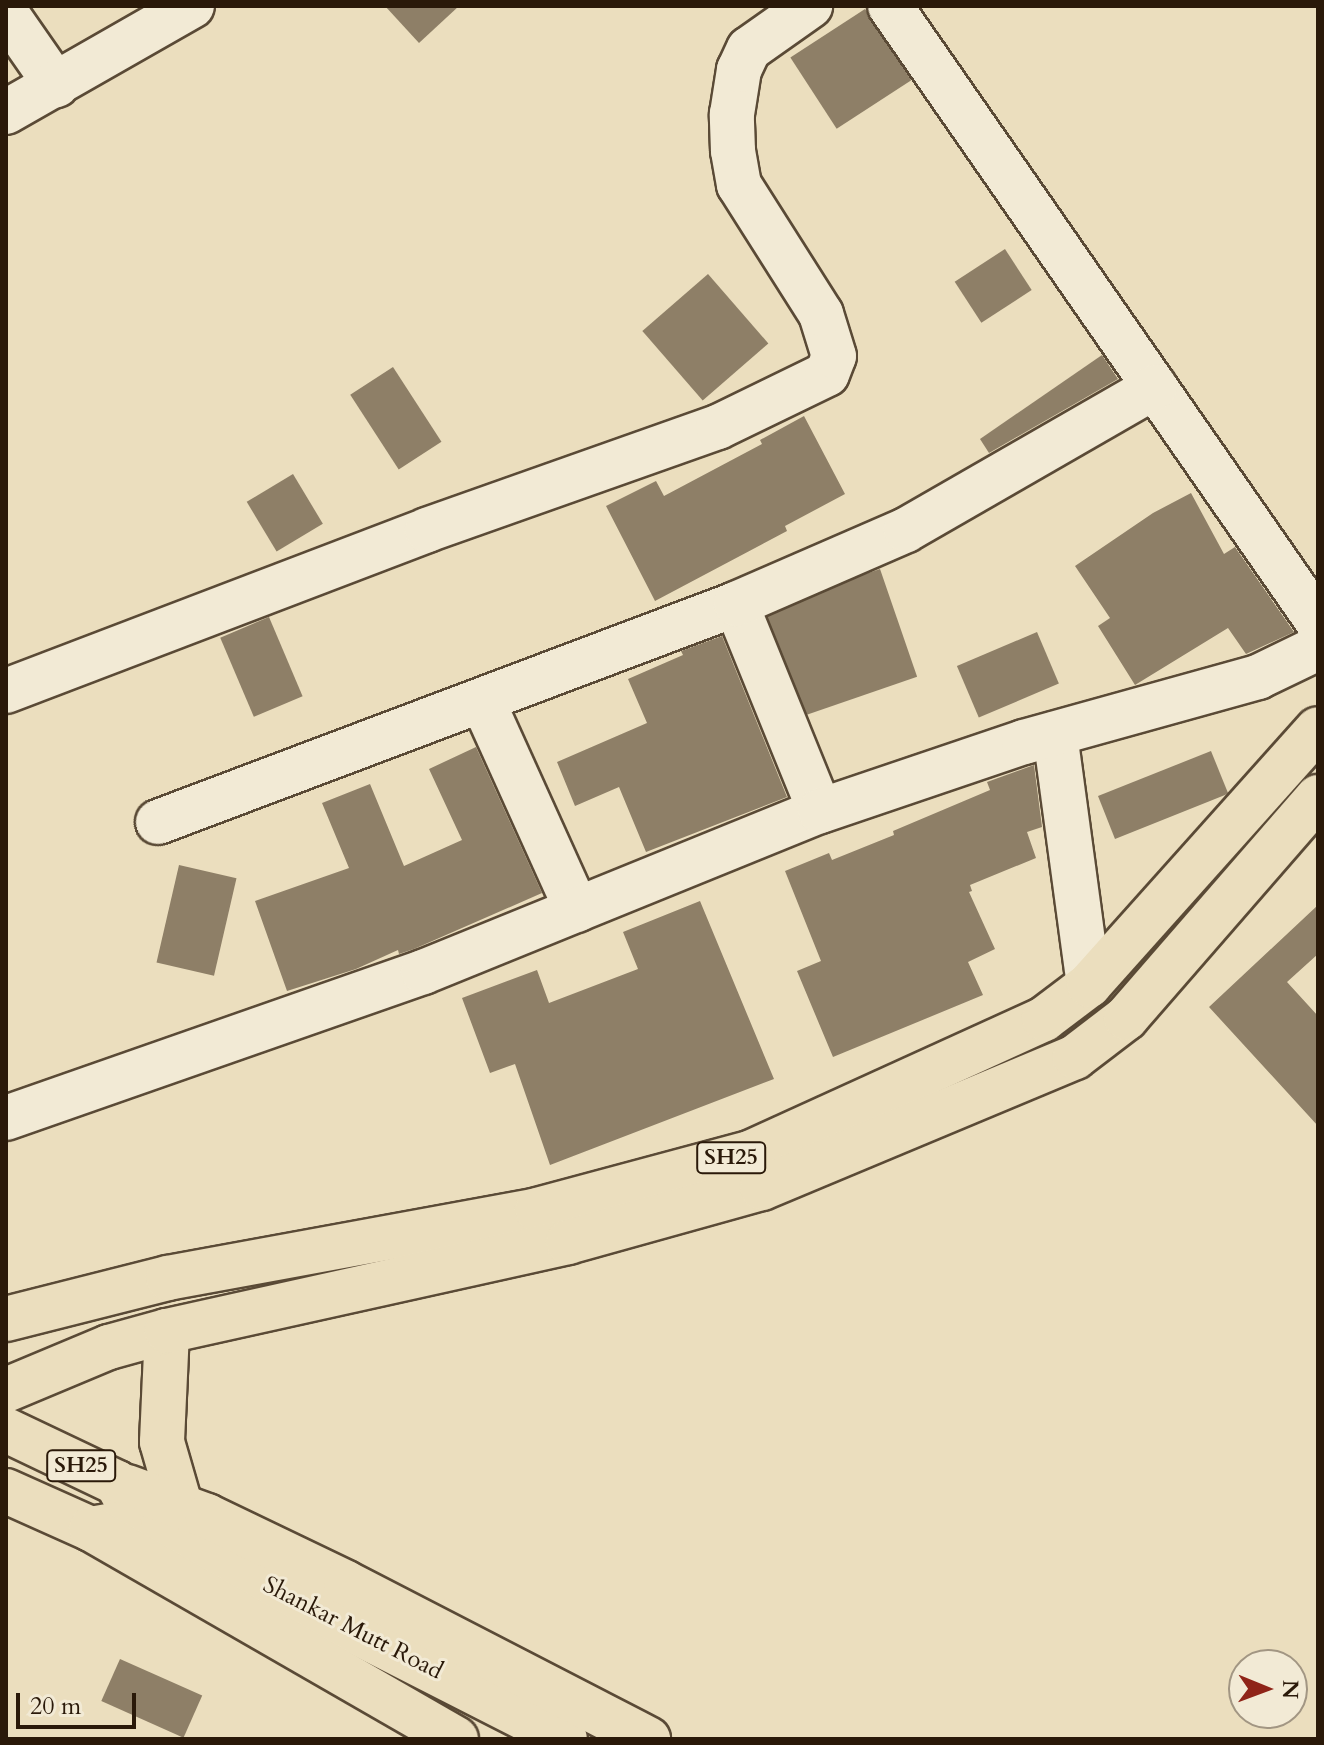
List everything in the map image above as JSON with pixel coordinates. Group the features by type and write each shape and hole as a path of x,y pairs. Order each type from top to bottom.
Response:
{"main road":[{"name":"SH25","path":"6,1319 168,1278 537,1210 750,1153 1044,1019 1089,985 1318,729"},
{"name":"SH25","path":"6,1390 109,1347 167,1331 568,1242 762,1188 1075,1057 1126,1018 1318,797"},
{"path":"157,1519 167,1331"},
{"name":"SH25","path":"6,1430 117,1483 157,1519"},
{"name":"SH25","path":"6,1491 91,1529"},
{"path":"91,1529 157,1519 207,1516 346,1583 648,1739"},
{"name":"Shankar Mutt Road","path":"157,1519 565,1739"},
{"path":"91,1529 456,1739"}],"street":[{"path":"6,112 192,6"},
{"path":"6,691 427,530 718,427 827,374 834,356 821,314 739,185 733,151 732,114 739,70 749,49 810,6"},
{"path":"890,6 1318,622"},
{"path":"6,13 56,85"},
{"path":"158,822 483,702 736,604 906,530 1155,387"},
{"path":"736,604 820,811"},
{"path":"6,1118 423,972 820,811 1055,734 1258,677 1318,648"},
{"path":"483,702 577,910"},
{"path":"1055,734 1089,985"}],"building":[{"path":"385,6 459,6 419,43"},
{"path":"865,9 911,80 837,129 790,57"},
{"path":"1005,249 1032,290 981,323 955,282"},
{"path":"708,274 768,343 703,401 642,331"},
{"path":"1102,355 1118,379 989,453 980,439"},
{"path":"393,367 441,442 399,469 350,395"},
{"path":"804,416 845,494 785,526 787,531 655,601 606,506 656,481 664,496 762,444 760,440"},
{"path":"293,474 323,524 277,552 247,502"},
{"path":"1191,493 1224,554 1235,547 1294,632 1246,654 1228,628 1135,685 1098,626 1110,618 1075,566 1153,513"},
{"path":"880,569 917,677 802,717 765,609"},
{"path":"269,617 303,696 254,717 220,638"},
{"path":"1037,632 1059,684 979,718 957,666"},
{"path":"722,636 787,797 646,852 619,787 575,806 557,762 647,723 628,679 683,655 681,651"},
{"path":"476,747 542,893 414,949 399,954 398,950 356,969 287,991 255,901 349,868 322,803 370,784 404,866 462,840 429,769"},
{"path":"1211,751 1228,793 1115,839 1098,796"},
{"path":"1034,765 1042,827 1027,832 1036,858 970,885 972,891 969,892 995,949 968,962 983,995 833,1057 797,971 821,961 785,871 829,853 832,860 894,835 893,831 990,790 987,782"},
{"path":"179,865 236,878 214,976 157,962"},
{"path":"700,901 774,1079 550,1165 515,1064 490,1073 462,998 537,970 549,1003 638,969 623,932"},
{"path":"1318,905 1318,954 1287,982 1318,1016 1318,1126 1209,1007"},
{"path":"120,1659 202,1696 184,1738 101,1701"}]}
